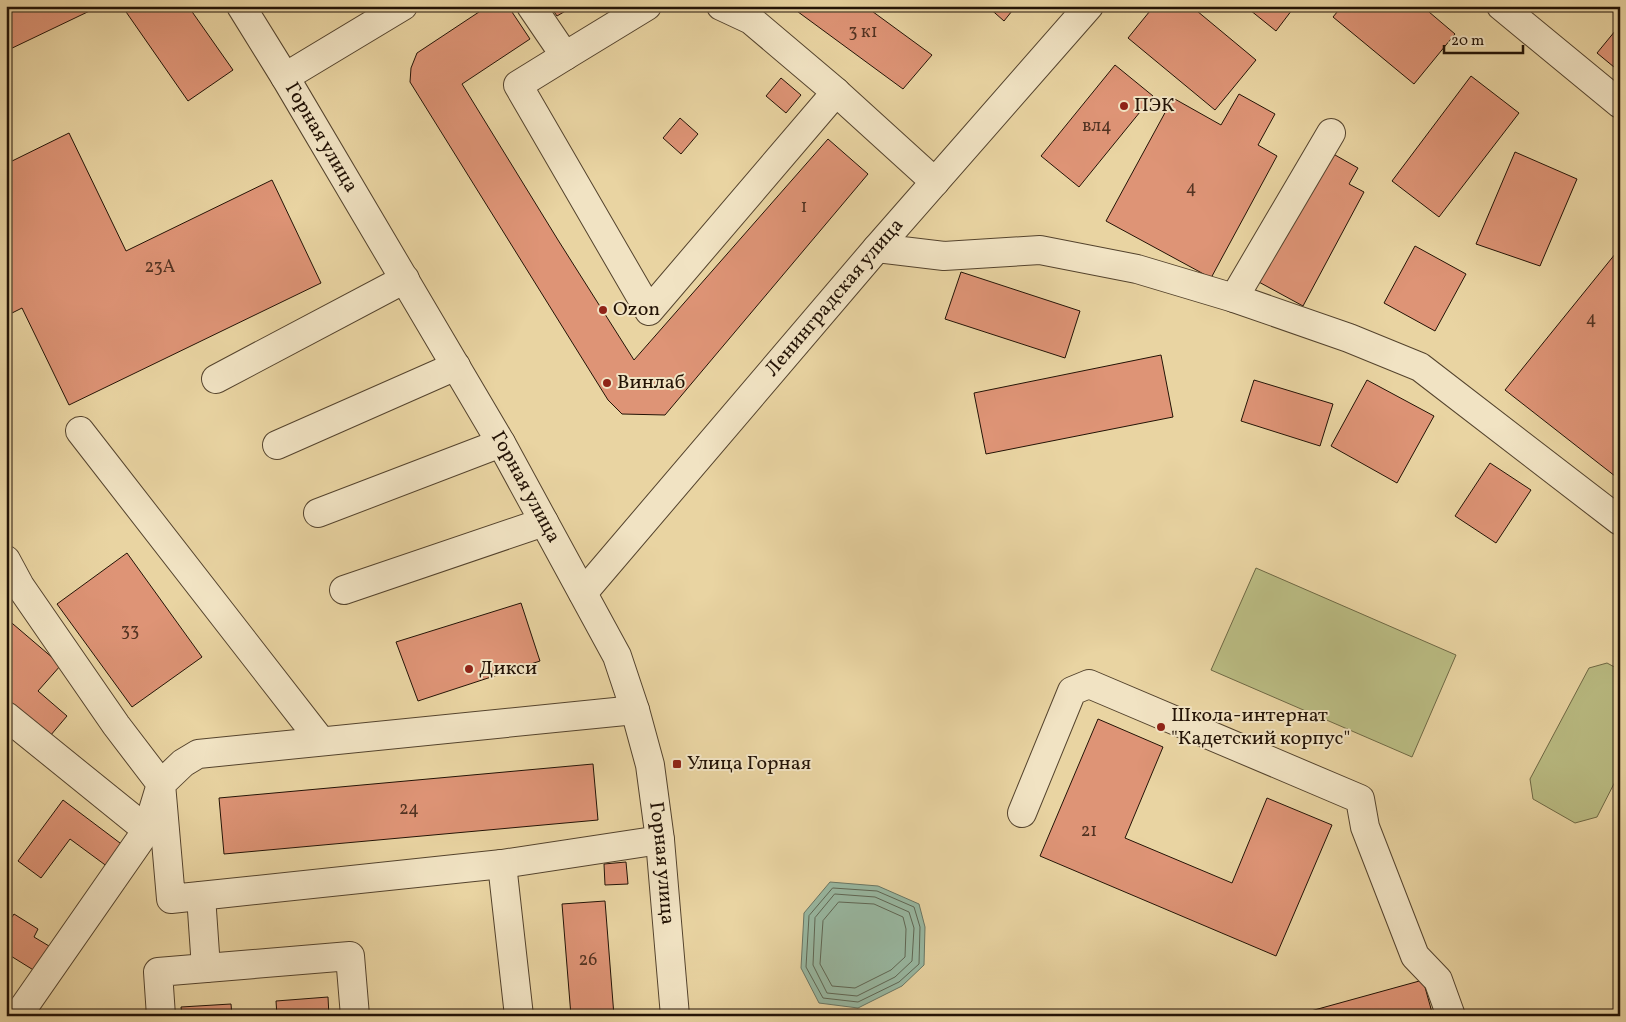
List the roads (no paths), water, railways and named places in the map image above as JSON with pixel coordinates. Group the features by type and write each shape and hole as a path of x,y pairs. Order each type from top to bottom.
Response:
{"street":[{"name":"Горная улица","path":"241,6 285,77 501,443 617,656 635,710 650,765 660,840 675,1016"},
{"path":"285,77 403,6"},
{"path":"531,6 565,56"},
{"path":"647,6 518,85 648,311 836,92"},
{"path":"722,6 751,20 836,92 935,182"},
{"name":"Ленинградская улица","path":"583,593 878,248 1089,6"},
{"path":"1501,6 1620,104"},
{"path":"1234,298 1331,133"},
{"path":"878,248 944,256 1040,250 1137,269 1234,298 1349,338 1420,367 1620,521"},
{"path":"216,379 405,279"},
{"path":"277,445 456,366"},
{"path":"80,431 322,741"},
{"path":"318,513 501,443"},
{"path":"344,590 544,522"},
{"path":"6,560 20,586 104,709 161,784 171,899 502,864 660,840"},
{"path":"1022,813 1072,691 1089,684 1360,799 1364,827 1416,956 1438,980 1452,1016"},
{"path":"21,1010 147,830 161,784 192,756 204,752 635,710"},
{"path":"6,716 147,830"},
{"path":"502,864 519,1016"},
{"path":"201,896 206,968"},
{"path":"161,1016 158,972 350,956 355,1016"}],"water":[{"path":"830,882 878,886 919,904 925,927 924,965 902,986 858,1008 819,1003 801,968 804,913"}],"place":[{"name":"ПЭК","path":"1124,106"},
{"name":"Ozon","path":"603,310"},
{"name":"Винлаб","path":"607,383"},
{"name":"Дикси","path":"469,669"},
{"name":"Школа-интернат \"Кадетский корпус\"","path":"1161,727"},
{"name":"Улица Горная","path":"677,764"}]}
